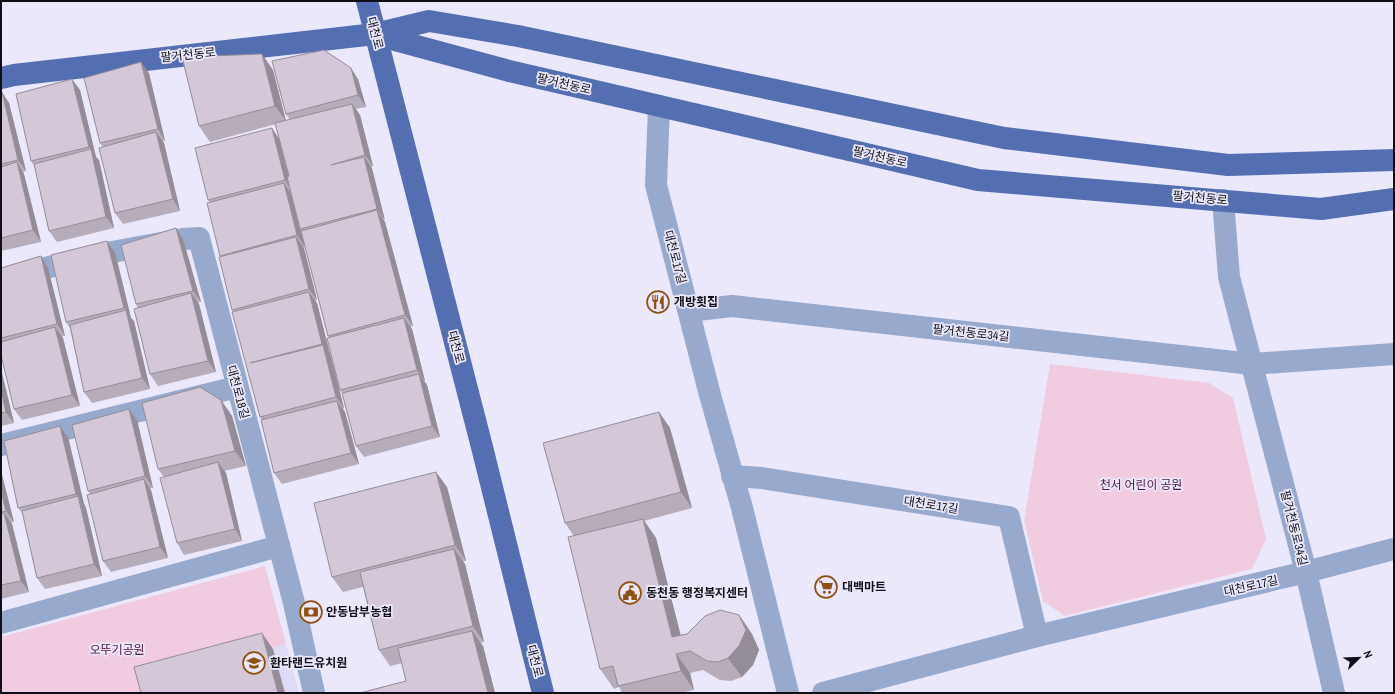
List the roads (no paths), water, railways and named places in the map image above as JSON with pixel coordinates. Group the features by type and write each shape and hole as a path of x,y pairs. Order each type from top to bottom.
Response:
{"main road":[{"name":"대천로","path":"367,1 482,447 543,693"},
{"name":"팔거천동로","path":"1,78 14,75 155,58 375,34 429,21 518,36 1004,138 1228,165 1394,160"},
{"name":"팔거천동로","path":"375,34 509,71 978,180 1321,209 1394,199"}],"street":[{"name":"대천로17길","path":"659,106 656,185 710,395 742,508 788,693"},
{"name":"팔거천동로34길","path":"1223,200 1229,277 1306,572 1334,693"},
{"name":"대천로18길","path":"1,279 101,254 183,239 199,238 294,603 314,693"},
{"name":"팔거천동로34길","path":"689,311 732,306 1252,364 1394,354"},
{"path":"1,446 237,387"},
{"name":"대천로17길","path":"732,476 762,478 1009,518 1037,636"},
{"path":"1,623 279,546"},
{"name":"대천로17길","path":"823,693 1037,636 1306,572 1394,549"}],"place":[{"name":"개방횟집","path":"658,302"},
{"name":"대백마트","path":"826,587"},
{"name":"동천동 행정복지센터","path":"630,593"},
{"name":"안동남부농협","path":"311,612"},
{"name":"환타랜드유치원","path":"254,663"}],"park label":[{"name":"천서 어린이 공원","path":"1141,485"},
{"name":"오뚜기공원","path":"117,650"}]}
